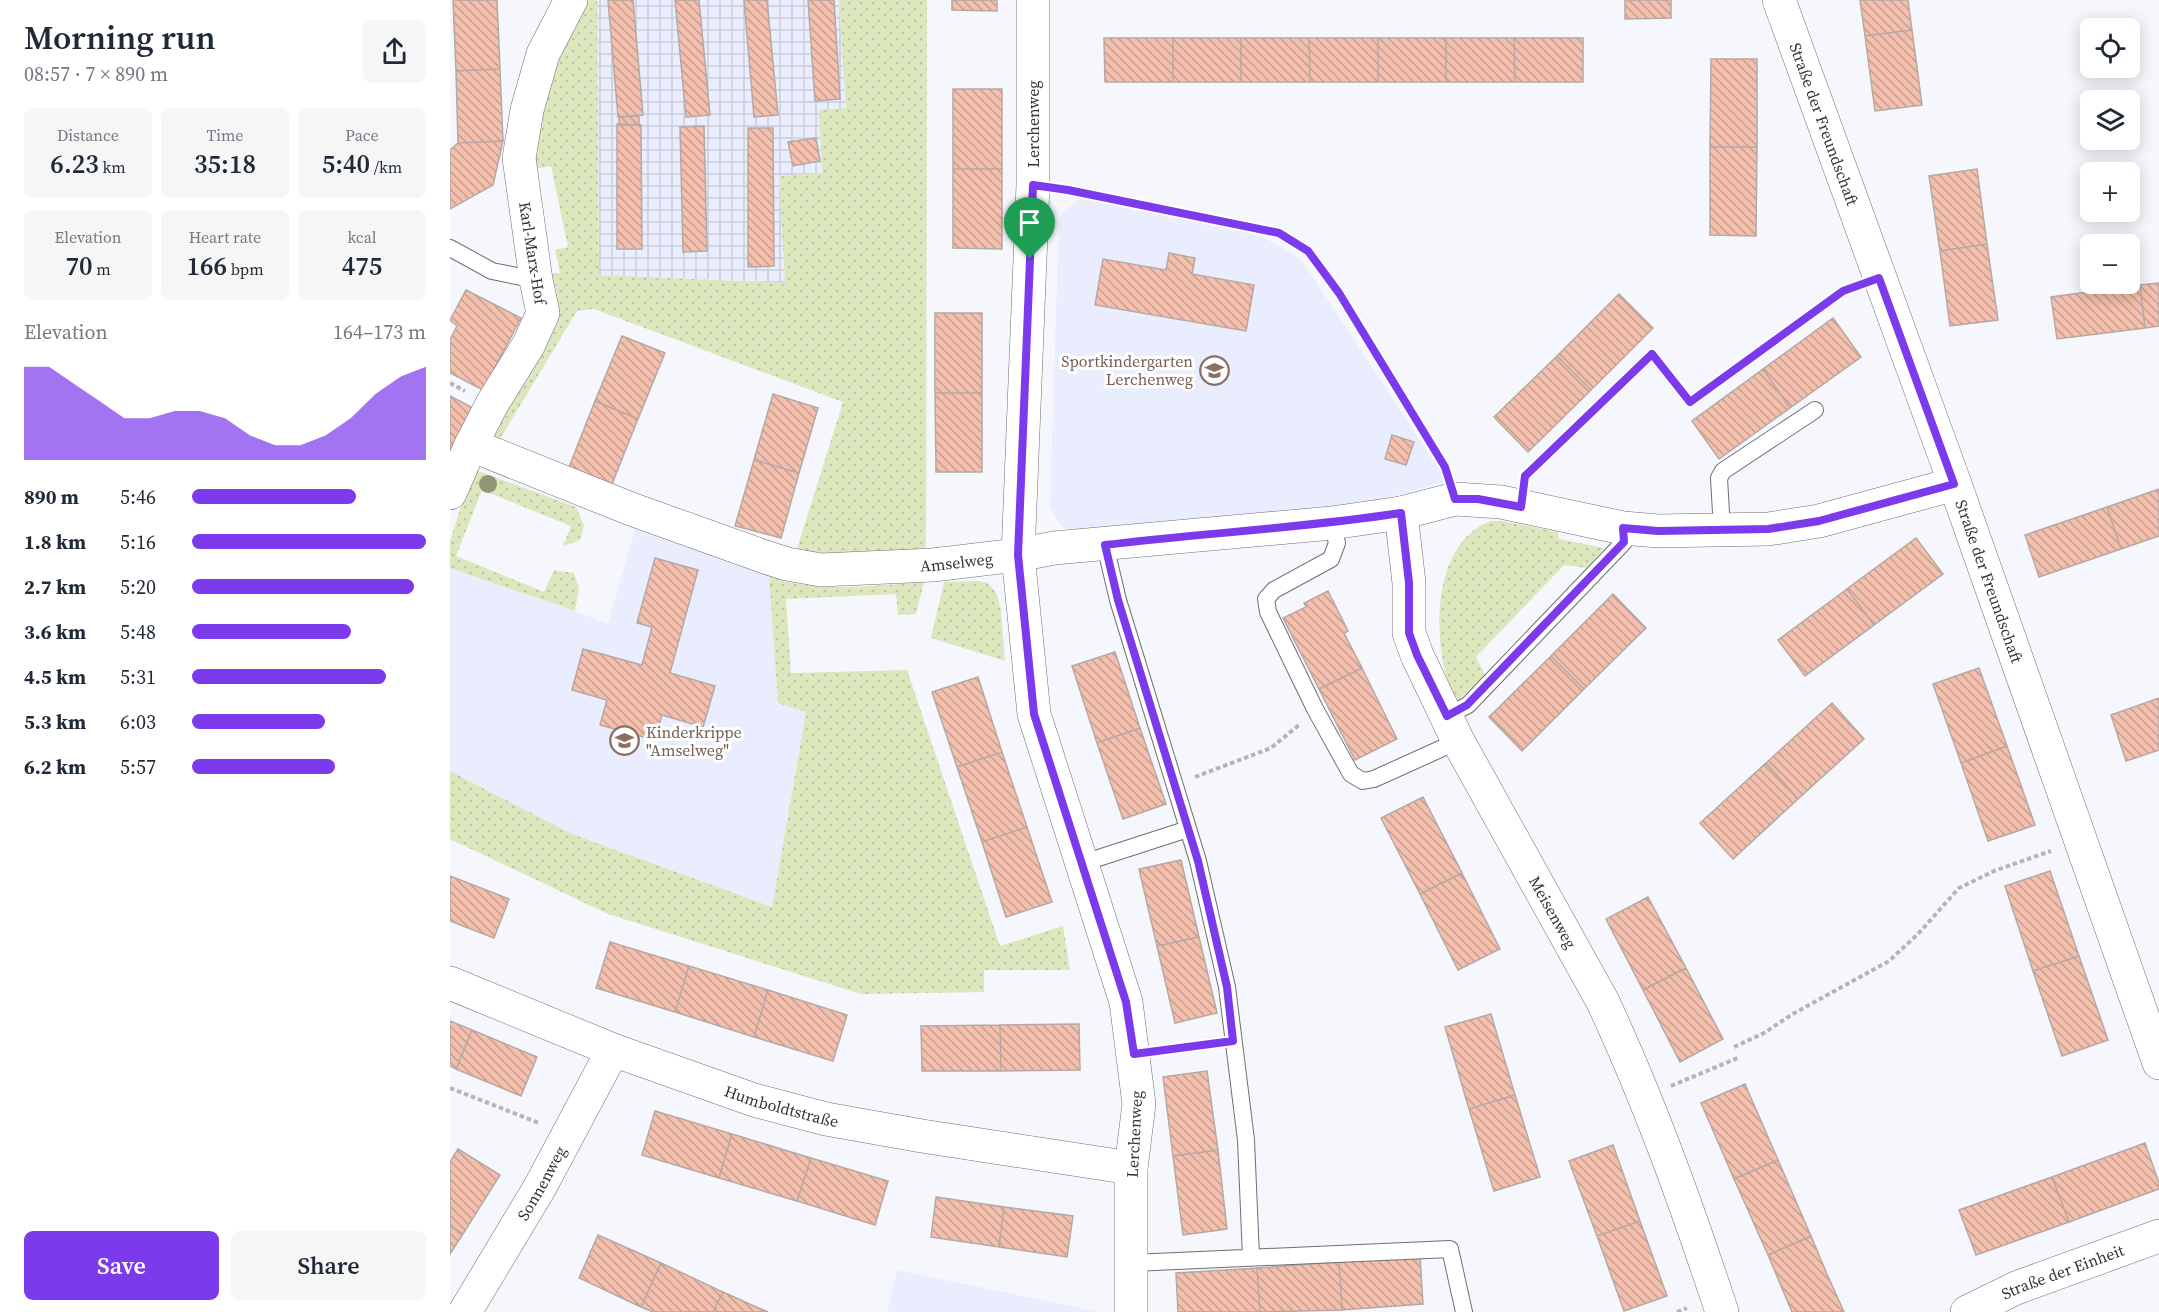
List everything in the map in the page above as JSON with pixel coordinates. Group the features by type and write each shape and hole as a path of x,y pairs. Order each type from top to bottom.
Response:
{"street":[{"name":"Karl-Marx-Hof","path":"450,493 492,404 529,344 543,313 536,280 519,158 527,110 543,54 571,0"},
{"name":"Lerchenweg","path":"1033,0 1033,185 1018,555 1034,714 1126,1002 1134,1054 1139,1104 1131,1168 1131,1312"},
{"name":"Straße der Freundschaft","path":"1779,0 1954,484 2159,1063"},
{"name":"Amselweg","path":"471,445 631,509 765,557 821,570 933,565 1018,555 1054,548 1332,523 1401,513 1455,499 1478,499 1623,528 1658,531 1768,529 1819,521 1954,484"},
{"name":"Meisenweg","path":"1401,513 1409,583 1409,633 1417,655 1453,729 1603,1002 1645,1097 1680,1187 1722,1312"},
{"name":"Humboldtstraße","path":"450,983 613,1050 754,1100 826,1119 1131,1168"},
{"name":"Sonnenweg","path":"465,1312 540,1187 613,1050"},
{"name":"Straße der Einheit","path":"1967,1312 2016,1288 2159,1236"}],"lane":[{"path":"450,249 492,271 536,280"},
{"path":"1722,530 1719,478 1723,471 1815,410"},
{"path":"1332,523 1337,543 1331,559 1274,590 1266,599 1268,612 1301,680 1352,774 1363,781 1374,779 1453,729 1467,705 1624,542 1623,528"},
{"path":"1105,545 1118,600 1198,861 1227,987 1246,1140 1251,1257"},
{"path":"1083,863 1188,829"},
{"path":"1132,1263 1450,1249 1464,1312"}],"path":[{"path":"1033,185 1080,192 1279,233 1308,251 1339,293 1445,467 1455,499"},
{"path":"1521,507 1525,476 1652,354 1690,402 1843,291 1879,278"},
{"path":"1174,784 1271,748 1302,722"},
{"path":"1734,1047 1888,961 1918,934 1959,888 1994,871 2081,842"},
{"path":"1134,1054 1233,1041"},
{"path":"1645,1097 1740,1057"},
{"path":"450,1089 568,1135"}],"shaded area":[{"path":"597,0 839,0 846,109 819,111 823,173 779,176 785,283 599,275"},
{"name":"Sportkindergarten Lerchenweg","path":"1082,196 1222,225 1263,237 1301,259 1447,481 1334,513 1071,531 1062,526 1050,506 1059,217"},
{"name":"Kinderkrippe \"Amselweg\"","path":"635,529 769,576 778,703 806,711 772,907 572,834 450,771 450,568 608,624"},
{"path":"897,1270 1085,1309 1100,1312 887,1312"}],"green space":[{"path":"582,0 597,0 599,275 785,283 779,176 822,173 819,110 846,108 839,0 927,0 926,547 921,552 821,559 796,552 843,402 594,309 577,311 497,444 493,435 551,321 557,299 551,274 560,273 555,250 568,247 551,166 529,170 538,103"},
{"path":"473,469 576,507 584,525 580,540 563,546 571,526 482,490 456,556 544,592 554,570 574,573 579,588 575,611 450,568 450,541"},
{"path":"1491,521 1558,532 1559,539 1604,548 1587,568 1564,565 1476,657 1485,675 1456,702 1442,656 1439,629 1440,601 1446,575 1455,552 1470,533"},
{"path":"769,576 787,582 825,587 924,582 916,614 898,615 896,594 786,599 791,673 907,670 1000,946 1063,926 1070,970 984,970 984,992 861,994 608,914 450,839 450,771 572,834 772,907 806,712 778,703"},
{"path":"944,582 988,583 997,594 1001,611 1005,661 931,638"}],"building":[{"path":"453,0 497,0 500,69 456,71"},
{"path":"608,0 633,0 643,115 618,117"},
{"path":"675,0 699,0 710,115 686,117"},
{"path":"744,0 767,0 778,115 754,117"},
{"path":"808,0 834,0 840,99 815,101"},
{"path":"952,0 997,0 997,11 952,10"},
{"path":"1625,0 1671,0 1671,18 1625,19"},
{"path":"1860,0 1908,0 1912,30 1865,36"},
{"path":"1912,30 1922,105 1875,111 1865,36"},
{"path":"1104,38 1173,38 1173,82 1105,82"},
{"path":"1173,38 1241,38 1241,82 1173,82"},
{"path":"1241,38 1309,38 1310,82 1241,82"},
{"path":"1309,38 1378,38 1378,82 1310,82"},
{"path":"1378,38 1446,38 1446,82 1378,82"},
{"path":"1446,38 1514,38 1515,82 1446,82"},
{"path":"1514,38 1583,38 1583,82 1515,82"},
{"path":"1711,59 1757,59 1757,147 1710,147"},
{"path":"500,69 503,141 458,143 456,71"},
{"path":"953,89 1002,89 1002,169 953,169"},
{"path":"639,116 639,125 619,125 619,117"},
{"path":"617,124 641,125 642,249 617,249"},
{"path":"704,126 707,251 683,252 680,127"},
{"path":"748,128 773,128 774,266 748,267"},
{"path":"816,138 820,161 793,166 788,142"},
{"path":"503,141 493,185 450,209 450,150 458,143"},
{"path":"1710,147 1757,147 1756,236 1710,235"},
{"path":"953,169 1002,169 1002,249 953,248"},
{"path":"1977,169 1987,244 1940,251 1929,176"},
{"path":"1987,244 1998,320 1950,326 1940,251"},
{"path":"1169,253 1195,258 1192,274 1254,285 1246,331 1095,305 1103,259 1166,270"},
{"path":"2159,283 2159,326 2145,328 2140,285"},
{"path":"2140,285 2145,328 2057,339 2051,297 2080,293 2140,294"},
{"path":"466,290 521,318 483,390 450,373 450,340 457,326 450,320"},
{"path":"1619,294 1653,328 1591,390 1557,356"},
{"path":"935,313 982,313 982,393 935,393"},
{"path":"1833,318 1861,357 1790,408 1763,369"},
{"path":"622,336 665,353 638,419 595,401"},
{"path":"1557,356 1591,390 1528,452 1494,417"},
{"path":"1763,369 1790,408 1719,459 1692,421"},
{"path":"935,393 982,393 982,472 936,472"},
{"path":"773,394 818,408 799,473 754,460"},
{"path":"450,396 475,409 454,451 450,449"},
{"path":"595,401 638,419 612,484 569,467"},
{"path":"1392,435 1414,442 1406,465 1385,459"},
{"path":"754,460 799,473 781,538 735,526"},
{"path":"2159,489 2159,536 2121,549 2107,507"},
{"path":"2107,507 2121,549 2039,577 2025,535"},
{"path":"1916,538 1943,574 1874,625 1847,589"},
{"path":"655,558 698,570 670,673 715,686 703,727 662,715 655,740 600,725 607,700 572,690 583,649 642,665 652,627 637,623"},
{"path":"1847,589 1874,625 1805,676 1778,640"},
{"path":"1328,591 1348,631 1344,633 1362,668 1319,689 1283,618 1306,607 1304,603"},
{"path":"1613,594 1646,628 1584,689 1551,656"},
{"path":"1115,652 1140,728 1097,743 1072,666"},
{"path":"1551,656 1584,689 1522,751 1489,717"},
{"path":"1362,668 1397,739 1355,760 1319,689"},
{"path":"1979,668 2007,746 1961,763 1933,684"},
{"path":"978,677 1002,752 957,767 932,692"},
{"path":"2159,698 2159,750 2126,761 2111,715"},
{"path":"1832,703 1864,739 1798,799 1766,763"},
{"path":"1140,728 1166,804 1123,819 1097,743"},
{"path":"2007,746 2035,825 1988,841 1961,763"},
{"path":"1002,752 1027,827 982,842 957,767"},
{"path":"1766,763 1798,799 1733,859 1700,823"},
{"path":"1423,797 1462,873 1420,894 1381,818"},
{"path":"1027,827 1052,902 1006,917 982,842"},
{"path":"1181,860 1199,937 1157,946 1139,869"},
{"path":"2050,871 2079,956 2033,971 2005,886"},
{"path":"1462,873 1500,949 1458,970 1420,894"},
{"path":"450,876 509,899 494,938 450,921"},
{"path":"1648,897 1686,968 1643,990 1606,919"},
{"path":"1199,937 1217,1013 1175,1023 1157,946"},
{"path":"610,942 689,966 675,1012 596,988"},
{"path":"2079,956 2108,1040 2062,1056 2033,971"},
{"path":"689,966 768,990 754,1037 675,1012"},
{"path":"1686,968 1723,1039 1680,1062 1643,990"},
{"path":"768,990 847,1015 833,1061 754,1037"},
{"path":"1491,1014 1515,1095 1469,1109 1445,1027"},
{"path":"450,1021 472,1030 456,1069 450,1066"},
{"path":"1079,1024 1080,1070 1001,1071 1000,1025"},
{"path":"1000,1025 1001,1071 922,1071 921,1026"},
{"path":"472,1030 537,1057 521,1096 456,1069"},
{"path":"1207,1071 1218,1150 1173,1156 1163,1077"},
{"path":"1745,1084 1778,1160 1734,1179 1701,1103"},
{"path":"1515,1095 1540,1177 1494,1191 1469,1109"},
{"path":"655,1111 732,1134 719,1178 642,1155"},
{"path":"732,1134 811,1158 797,1201 719,1178"},
{"path":"2145,1143 2159,1189 2069,1222 2052,1177"},
{"path":"1613,1145 1640,1221 1597,1236 1569,1161"},
{"path":"458,1149 500,1175 463,1234 450,1226 450,1162"},
{"path":"1218,1150 1227,1229 1183,1235 1173,1156"},
{"path":"811,1158 888,1181 875,1225 797,1201"},
{"path":"1778,1160 1811,1236 1768,1255 1734,1179"},
{"path":"2052,1177 2069,1222 1976,1255 1959,1210"},
{"path":"936,1197 1004,1207 999,1247 931,1237"},
{"path":"1004,1207 1073,1216 1067,1257 999,1247"},
{"path":"1640,1221 1667,1296 1624,1311 1597,1236"},
{"path":"450,1226 463,1234 450,1254"},
{"path":"598,1235 661,1263 641,1307 579,1278"},
{"path":"1811,1236 1844,1312 1792,1312 1768,1255"},
{"path":"1420,1256 1423,1304 1342,1310 1339,1262"},
{"path":"1339,1262 1342,1310 1260,1312 1257,1268"},
{"path":"661,1263 723,1292 713,1312 653,1312 641,1307"},
{"path":"1257,1268 1260,1312 1178,1312 1176,1273"},
{"path":"723,1292 754,1306 768,1312 713,1312"}],"place":[{"name":"Sportkindergarten Lerchenweg","path":"1214,370"},
{"name":"Kinderkrippe \"Amselweg\"","path":"625,741"}],"route":[{"path":"1033,185 1279,233 1308,251 1339,293 1445,467 1455,499 1478,499 1521,507 1525,476 1652,354 1690,402 1843,291 1879,278 1954,484 1819,521 1768,529 1658,531 1623,528 1624,542 1467,705 1447,716 1417,655 1409,633 1409,583 1401,513 1332,523 1105,545 1118,600 1198,861 1227,987 1233,1041 1134,1054 1126,1002 1034,714 1018,555 1030,259 1033,185"}]}
